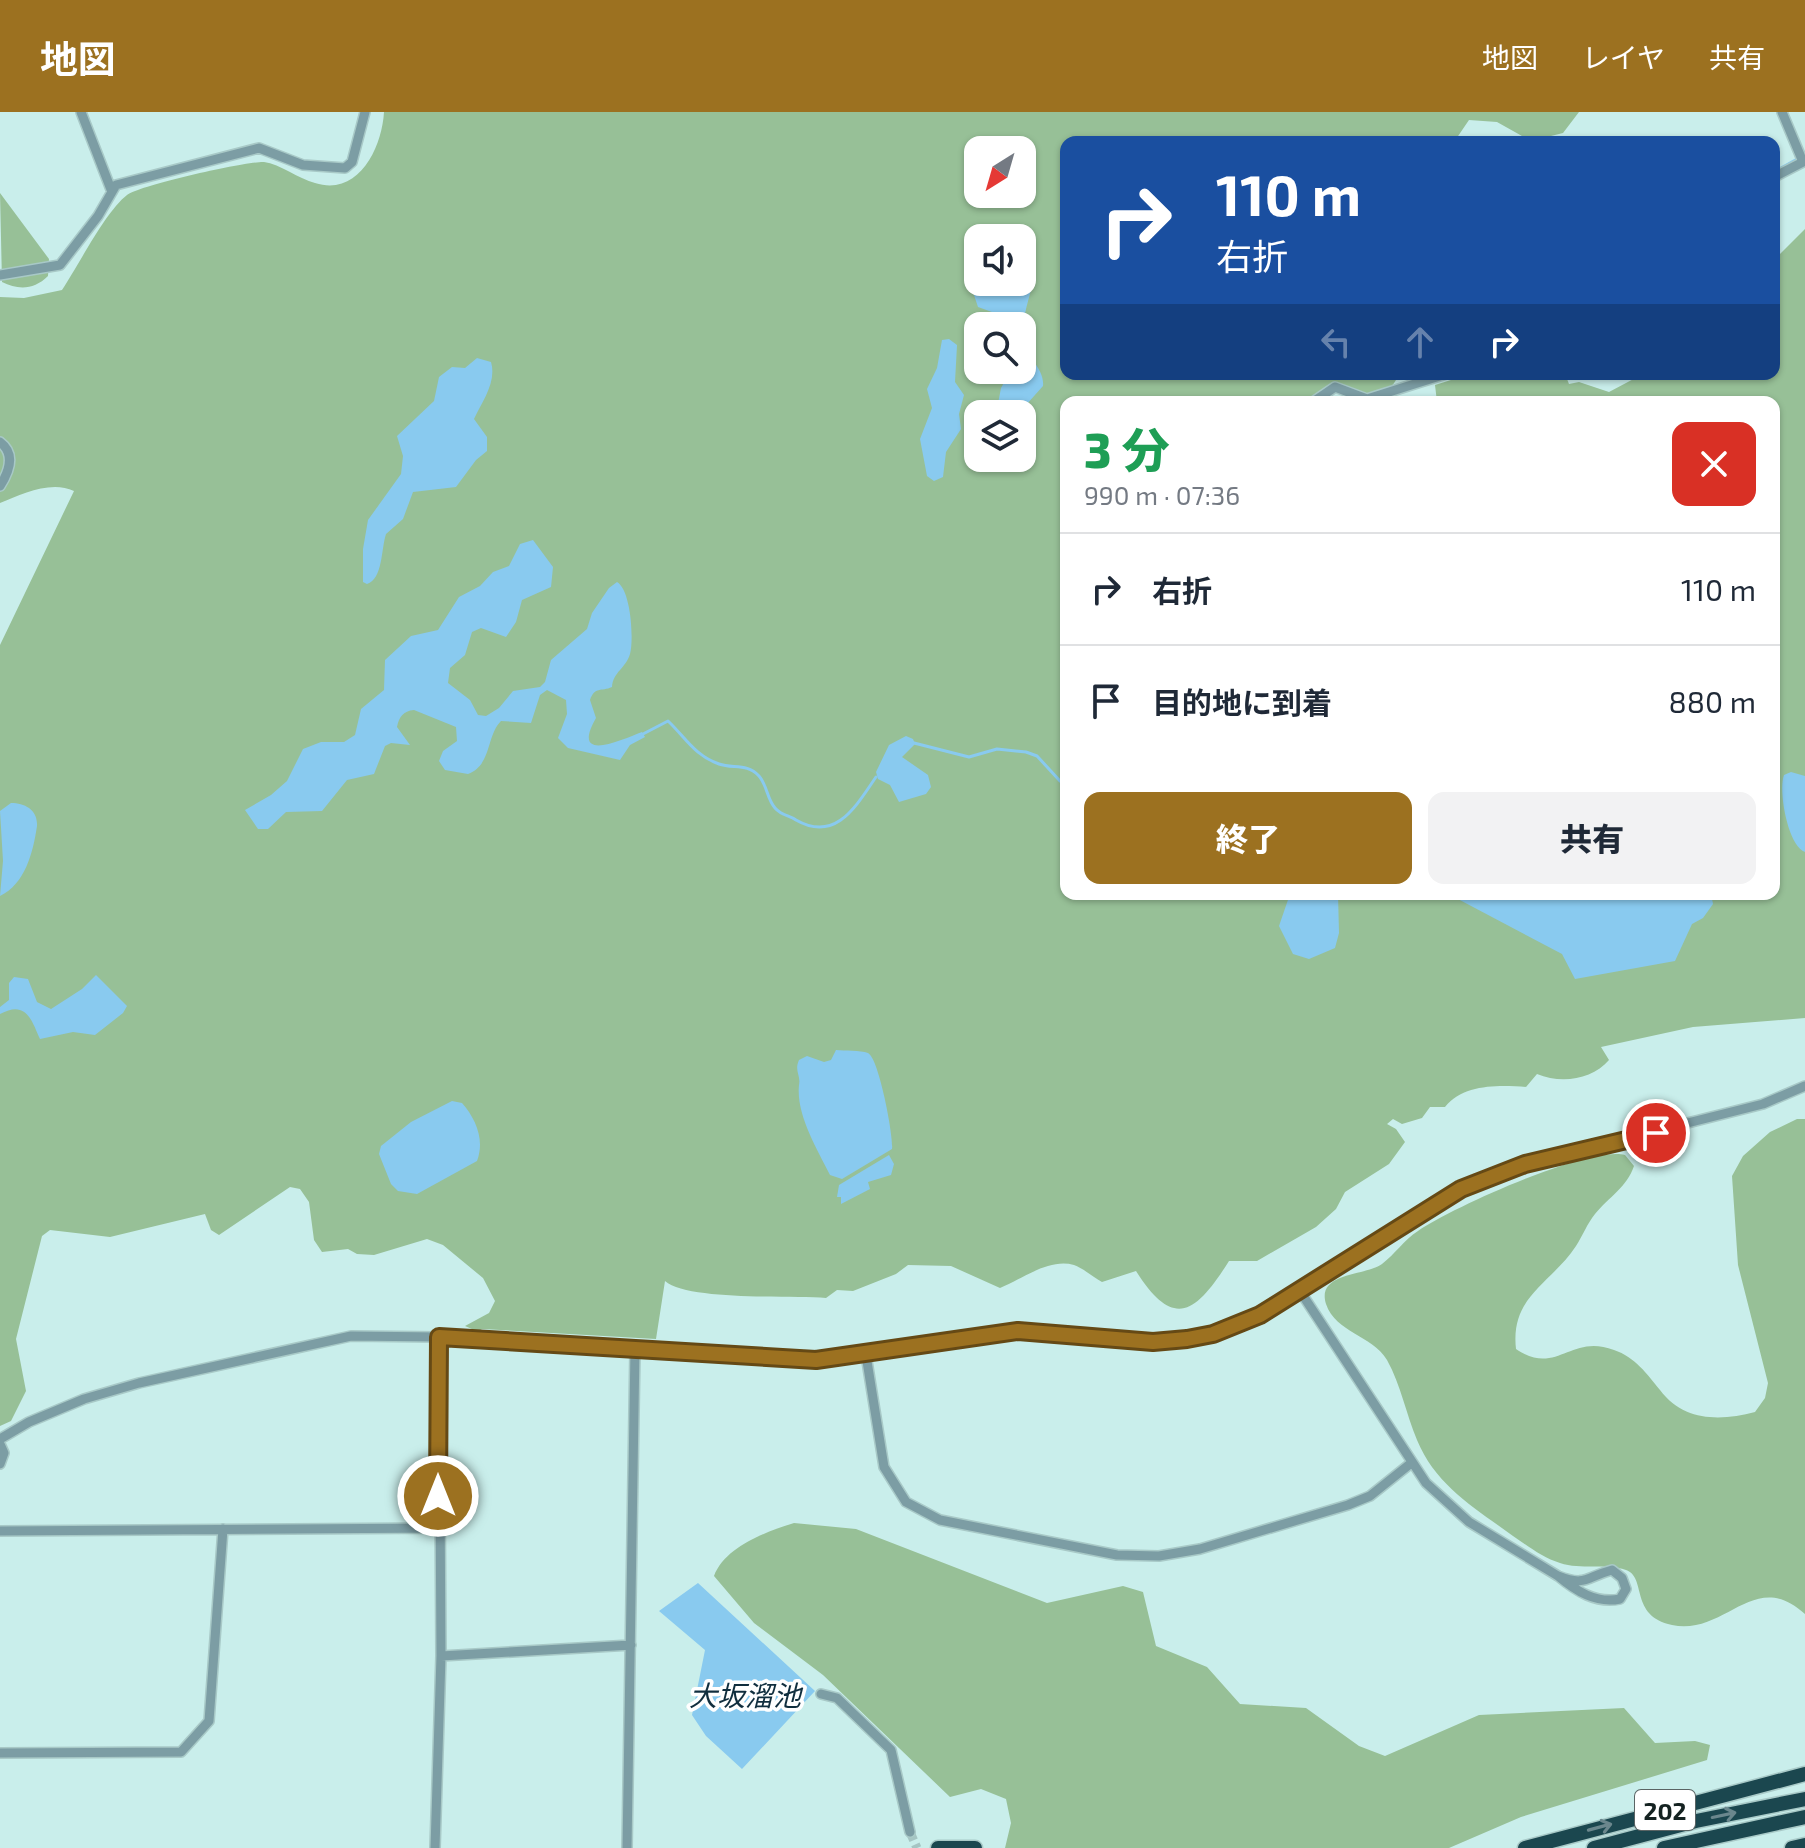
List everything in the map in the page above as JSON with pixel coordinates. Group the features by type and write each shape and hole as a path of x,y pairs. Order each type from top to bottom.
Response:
{"highway":[{"name":"202","path":"1525,1848 1805,1774"},
{"path":"1594,1848 1696,1821 1805,1799"},
{"path":"1664,1848 1805,1817"},
{"path":"1792,1848 1805,1845"},
{"path":"938,1848 975,1848"}],"street":[{"path":"81,112 112,192"},
{"path":"0,275 60,265 116,185 259,148 303,165 345,168 352,162 365,112"},
{"path":"1780,173 1802,159 1782,112"},
{"path":"1376,396 1427,380"},
{"path":"1322,396 1335,387 1359,396"},
{"path":"0,442 6,447 10,459 0,486"},
{"path":"0,1464 4,1453 0,1442 29,1422 84,1399 306,1344 351,1336 439,1337 816,1360 1018,1331 1153,1342 1187,1339 1232,1327 1300,1291 1461,1189 1525,1164 1763,1104 1805,1086"},
{"path":"1300,1291 1410,1464 1426,1483 1469,1522 1558,1576 1600,1600 1620,1599 1626,1589 1622,1578 1612,1570 1587,1582 1576,1583 1558,1576"},
{"path":"435,1848 441,1656 439,1337"},
{"path":"627,1848 635,1349"},
{"path":"866,1355 880,1455 890,1481 917,1510 955,1523 1117,1555 1170,1555 1348,1505 1370,1496 1410,1464"},
{"path":"0,1531 438,1528"},
{"path":"0,1753 181,1752 209,1721 223,1529"},
{"path":"441,1656 631,1645"},
{"path":"821,1694 837,1698 891,1750 910,1832"}],"green space":[{"path":"384,112 1579,112 1563,133 1551,136 1522,136 1497,122 1469,120 1458,136 1060,136 1060,380 1396,380 1388,389 1373,394 1339,384 1318,392 1316,396 1060,396 1060,900 1780,900 1780,396 1436,396 1435,385 1451,380 1567,380 1569,384 1579,382 1609,392 1632,380 1780,380 1780,254 1805,229 1805,1018 1693,1027 1601,1047 1609,1060 1585,1076 1556,1079 1537,1074 1526,1087 1493,1086 1471,1090 1445,1107 1430,1107 1422,1118 1402,1124 1393,1119 1387,1124 1396,1129 1405,1142 1389,1164 1345,1192 1336,1209 1316,1227 1257,1261 1229,1261 1206,1293 1184,1308 1173,1308 1162,1302 1136,1271 1102,1282 1074,1265 1055,1264 1000,1288 951,1266 908,1265 896,1274 853,1291 837,1290 826,1298 695,1292 665,1281 656,1339 482,1329 472,1335 472,1329 465,1326 489,1313 495,1301 483,1278 443,1245 427,1239 374,1255 357,1254 348,1249 322,1252 314,1240 309,1202 300,1189 290,1187 219,1235 211,1230 205,1214 110,1237 50,1230 42,1236 16,1339 26,1391 11,1421 0,1426 0,645 74,491 46,488 0,503 0,297 24,298 62,290 110,213 127,195 136,191 194,174 264,162 315,183 344,183 356,176 373,154"},
{"path":"0,193 49,259 48,276 32,286 20,287 2,282"},
{"path":"1797,1119 1805,1119 1805,1614 1787,1601 1770,1597 1691,1626 1672,1625 1650,1614 1636,1580 1626,1570 1568,1565 1548,1558 1458,1495 1425,1456 1387,1360 1373,1345 1331,1314 1325,1294 1335,1280 1375,1268 1418,1231 1489,1194 1583,1159 1607,1154 1625,1155 1634,1166 1631,1173 1595,1214 1566,1259 1526,1303 1519,1316 1516,1349 1542,1359 1599,1346 1628,1357 1680,1408 1716,1417 1755,1412 1765,1398 1768,1383 1738,1265 1732,1176 1743,1156 1770,1132"},
{"path":"794,1523 856,1529 1047,1603 1123,1586 1143,1592 1156,1646 1207,1667 1240,1704 1306,1708 1359,1746 1385,1756 1479,1715 1624,1708 1655,1743 1695,1741 1710,1745 1707,1760 1521,1817 1449,1848 1005,1848 1011,1823 1006,1799 981,1789 950,1797 823,1675 754,1623 714,1576 719,1566 736,1549 759,1536"}],"water":[{"path":"974,296 1029,296 1025,312 992,312 978,307"},
{"path":"949,339 957,345 955,382 964,395 959,414 961,429 946,452 943,477 934,481 927,476 920,439 932,408 927,389 937,368 942,340"},
{"path":"477,358 491,362 492,369 488,392 474,419 487,437 487,451 476,460 456,487 413,492 403,519 386,534 379,570 367,584 363,582 363,549 368,520 401,474 403,456 397,436 434,401 439,377 452,367 465,368"},
{"path":"1036,365 1043,380 1043,386 1030,400 999,400 1003,384 1036,384"},
{"path":"533,540 553,567 551,587 522,600 516,622 506,637 481,628 472,632 465,655 450,668 448,683 470,700 478,715 486,716 499,708 513,691 540,687 545,682 551,660 587,629 592,613 609,588 617,582 628,604 632,638 630,654 612,687 596,691 590,700 596,718 589,741 601,745 642,732 645,737 630,745 620,760 568,748 558,738 567,714 566,700 547,690 540,695 531,723 501,721 481,764 468,774 445,770 439,761 443,751 457,741 456,727 414,710 402,715 397,727 410,745 391,743 385,746 374,774 347,780 322,811 286,812 268,829 258,829 245,810 271,795 287,781 303,749 321,742 344,742 355,735 361,709 384,690 385,660 411,636 438,630 459,597 480,586 493,572 509,566 520,544"},
{"path":"906,736 913,739 915,744 902,757 928,775 931,787 926,794 899,802 890,785 878,779 876,772 889,745"},
{"path":"1791,772 1805,776 1805,852 1799,848 1789,829 1784,805 1782,783 1784,775"},
{"path":"11,803 30,808 37,826 22,876 0,896 3,861 0,811"},
{"path":"1288,900 1338,900 1339,933 1335,948 1309,959 1293,954 1279,926"},
{"path":"1460,900 1712,900 1713,904 1703,918 1692,924 1675,961 1575,979 1562,954"},
{"path":"96,975 127,1006 123,1013 95,1035 73,1032 40,1039 27,1014 17,1009 0,1014 0,1007 9,1000 9,983 14,977 28,979 37,1002 51,1009 82,989"},
{"path":"836,1050 865,1052 872,1058 885,1099 892,1142 892,1149 842,1179 830,1175 808,1130 799,1096 797,1067 799,1060 807,1056 824,1062 831,1060"},
{"path":"452,1101 462,1103 475,1123 480,1145 477,1161 417,1194 398,1191 391,1184 379,1154 381,1146 411,1122"},
{"path":"889,1155 894,1164 891,1175 868,1182 870,1189 841,1204 841,1197 837,1197 839,1185"},
{"name":"大坂溜池","path":"698,1583 815,1691 742,1769 706,1736 692,1715 705,1650 659,1611"}],"waterway":[{"path":"1780,169 1799,158"},
{"path":"643,734 668,721 711,761 754,772 762,780 778,811 810,826 823,827 844,818 876,777"},
{"path":"914,743 969,757 997,749 1026,752 1037,756 1060,781"}],"tunnel":[{"path":"910,1832 917,1848"}],"route":[{"path":"438,1496 439,1337 816,1360 882,1353 1018,1331 1153,1342 1187,1339 1213,1334 1260,1315 1461,1189 1525,1164 1656,1133"}]}
